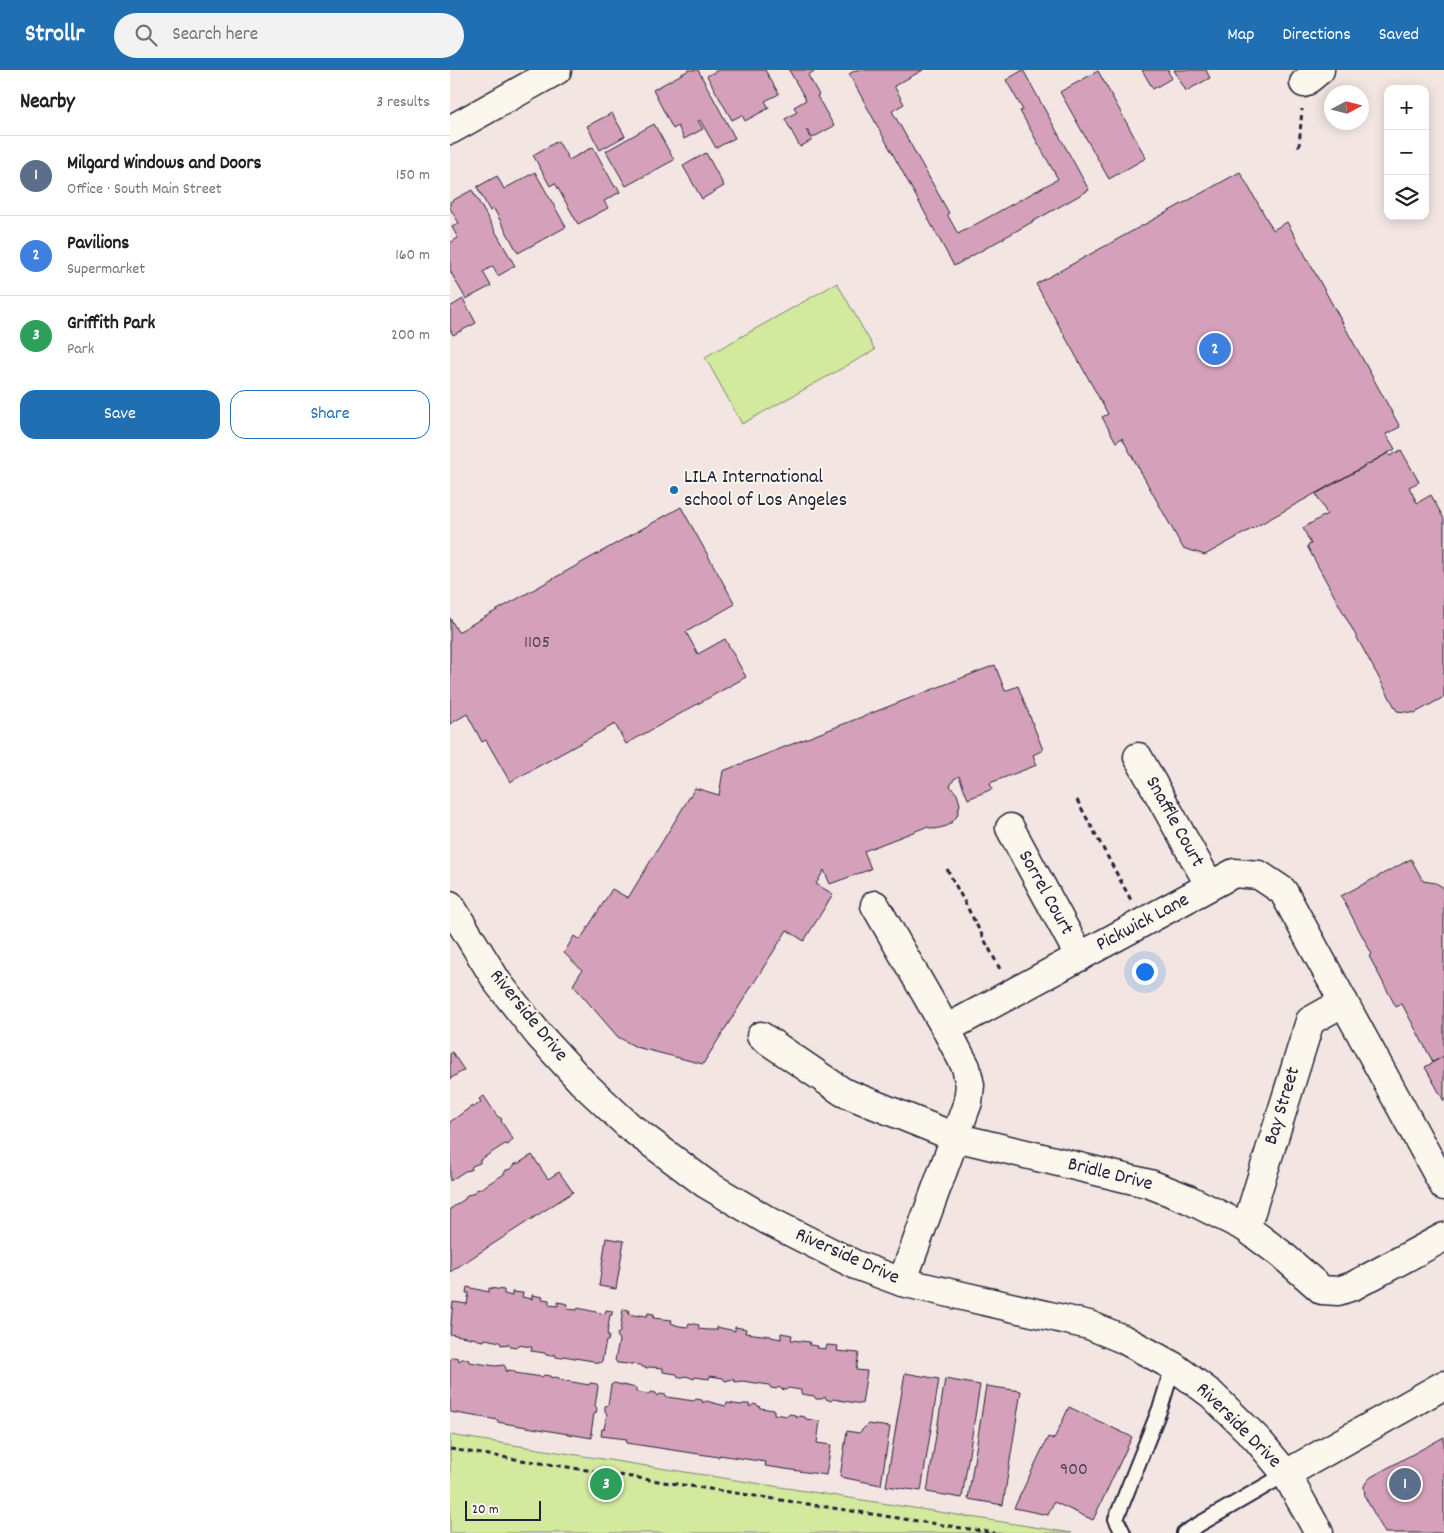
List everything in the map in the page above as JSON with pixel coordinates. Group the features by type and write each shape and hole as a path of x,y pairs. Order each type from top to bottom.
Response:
{"street":[{"path":"450,130 557,70"},
{"name":"Snaffle Court","path":"1138,757 1210,886"},
{"name":"Sorrel Court","path":"1010,828 1080,957"},
{"name":"Pickwick Lane","path":"946,1029 1234,873 1258,875 1283,891 1444,1186"},
{"name":"Riverside Drive","path":"450,905 498,983 539,1035 582,1082 630,1126 706,1184 767,1220 856,1265 902,1282 1089,1325 1123,1339 1173,1366 1211,1394 1257,1439 1286,1474 1320,1533"},
{"path":"876,905 966,1067 970,1085 968,1102 902,1282"},
{"name":"Bay Street","path":"1246,1228 1310,1021 1344,1002"},
{"name":"Bridle Drive","path":"761,1036 843,1092 955,1137 1150,1184 1188,1199 1246,1228 1281,1254 1322,1290 1338,1291 1353,1286 1444,1237"},
{"path":"1286,1474 1444,1385"}],"lane":[{"path":"1123,1533 1116,1519 1161,1406 1173,1366"},
{"path":"1184,1533 1286,1474"}],"path":[{"path":"1299,147 1312,76"},
{"path":"1077,800 1144,922"},
{"path":"947,869 1013,993"},
{"path":"450,1449 995,1533"}],"green space":[{"path":"837,283 875,350 742,424 705,357"},
{"path":"450,1435 1072,1533 450,1533"}],"building":[{"path":"689,70 698,70 735,138 716,148 700,120 698,121 703,129 684,139 678,126 673,129 653,90"},
{"path":"718,70 765,70 779,94 765,101 769,108 745,121 742,115 732,120 707,76"},
{"path":"789,70 816,70 808,75 819,95 817,96 834,126 812,138 807,129 812,140 800,147 785,119 797,112 794,107 806,100"},
{"path":"856,70 923,70 894,86 904,104 892,111 949,213 947,214 958,234 1058,179 1020,111 1023,110 1006,80 1023,70 1089,190 954,266 849,74"},
{"path":"1142,70 1169,70 1168,72 1172,78 1153,89"},
{"path":"1174,70 1206,70 1210,78 1186,91"},
{"path":"1098,71 1146,158 1109,179 1060,92"},
{"path":"612,113 625,136 600,150 587,126"},
{"path":"654,124 674,160 626,186 606,151"},
{"path":"558,141 569,160 593,147 615,187 617,186 620,192 604,201 608,208 578,224 555,183 550,186 533,155"},
{"path":"706,153 724,186 702,199 683,166"},
{"path":"535,172 566,227 518,253 494,209 490,211 477,187 497,176 504,189"},
{"path":"1240,172 1273,230 1287,222 1400,427 1386,434 1395,449 1205,555 1183,548 1122,438 1116,442 1102,417 1108,414 1036,284"},
{"path":"472,190 515,266 498,276 493,266 483,272 491,286 466,299 450,271 450,243 458,238 452,227 459,223 450,208 450,202"},
{"path":"463,299 476,323 453,335 450,329 450,307"},
{"path":"1401,450 1419,482 1409,487 1417,503 1431,495 1444,519 1444,697 1415,713 1397,711 1307,546 1311,544 1303,528 1327,514 1316,494 1388,453 1390,456"},
{"path":"681,507 735,604 686,632 698,654 725,639 746,677 626,744 615,724 510,782 486,740 482,742 467,714 450,724 450,618 458,632"},
{"path":"995,665 1005,691 1018,686 1043,750 1033,755 1037,765 990,783 992,789 968,799 959,776 954,779 950,786 957,794 960,804 957,816 947,826 935,829 926,827 864,851 871,869 830,884 824,870 816,884 833,894 804,941 787,930 703,1064 636,1047 618,1037 573,985 582,970 564,953 574,936 580,940 612,889 628,898 695,788 719,795 723,771"},
{"path":"1411,859 1423,881 1436,883 1444,888 1444,1056 1433,1062 1402,1004 1396,1007 1369,956 1372,954 1341,896"},
{"path":"452,1052 464,1070 450,1079 450,1053"},
{"path":"1444,1056 1444,1101 1425,1067"},
{"path":"484,1096 497,1116 502,1119 501,1121 513,1139 508,1145 505,1144 480,1160 480,1163 472,1166 471,1170 465,1171 450,1181 450,1122 472,1106 473,1108 481,1102 479,1099"},
{"path":"532,1155 548,1179 559,1172 573,1192 450,1272 450,1209 465,1199 467,1195 472,1194 504,1174 506,1170 511,1169 515,1164"},
{"path":"606,1238 624,1241 616,1289 599,1286"},
{"path":"467,1287 489,1292 489,1288 504,1290 504,1294 512,1296 512,1292 523,1293 522,1297 532,1299 532,1295 543,1297 542,1299 549,1300 549,1305 558,1306 558,1302 568,1304 567,1309 577,1310 578,1308 605,1314 606,1310 612,1311 607,1334 609,1336 608,1341 606,1341 602,1361 600,1363 563,1356 562,1358 556,1357 555,1354 552,1356 531,1351 532,1347 518,1345 516,1347 509,1344 501,1345 500,1342 485,1339 484,1341 450,1334 453,1302 467,1304 469,1293 466,1293"},
{"path":"623,1309 629,1310 628,1314 639,1316 647,1316 648,1313 654,1314 653,1318 672,1320 671,1323 679,1326 688,1327 689,1323 699,1325 699,1329 717,1330 717,1327 735,1331 735,1327 746,1329 745,1333 781,1339 781,1333 792,1335 791,1340 810,1342 809,1345 818,1346 817,1348 826,1349 827,1345 838,1346 837,1351 859,1353 856,1370 867,1371 862,1404 833,1399 831,1401 825,1397 816,1399 814,1396 801,1394 801,1390 788,1388 786,1390 779,1387 776,1389 771,1388 769,1385 742,1381 735,1382 733,1379 725,1381 723,1378 710,1376 709,1379 695,1377 694,1379 686,1376 678,1377 677,1374 663,1372 663,1368 647,1368 640,1365 617,1363 615,1360 619,1341 617,1334 620,1332"},
{"path":"453,1357 458,1358 459,1361 468,1359 469,1362 496,1366 504,1365 506,1372 508,1370 515,1373 542,1377 544,1375 550,1376 551,1378 554,1377 589,1385 590,1383 597,1384 595,1406 597,1408 594,1414 592,1438 450,1412 450,1359"},
{"path":"905,1373 939,1379 921,1491 886,1486"},
{"path":"945,1379 980,1385 962,1498 927,1492"},
{"path":"614,1383 636,1388 636,1392 648,1394 651,1392 656,1393 658,1396 660,1394 667,1397 694,1401 696,1399 702,1400 703,1403 706,1401 726,1406 727,1403 749,1404 750,1407 754,1404 760,1408 774,1410 774,1414 787,1416 790,1414 795,1415 797,1418 799,1416 820,1421 817,1443 831,1445 826,1475 765,1466 766,1462 626,1443 627,1439 601,1436 607,1414 605,1406 608,1405 611,1385"},
{"path":"986,1386 1021,1391 1003,1505 968,1499"},
{"path":"1069,1407 1132,1437 1093,1520 1054,1502 1048,1515 1014,1508 1048,1437 1054,1439"},
{"path":"868,1424 890,1427 881,1485 840,1477 847,1431 859,1433"},
{"path":"1444,1437 1444,1533 1385,1533 1365,1497 1364,1486 1367,1481"}],"place":[{"name":"Pavilions","path":"1215,349"},
{"name":"LILA International school of Los Angeles","path":"674,490"},
{"name":"Griffith Park","path":"606,1484"},
{"name":"Milgard Windows and Doors","path":"1405,1484"}]}
